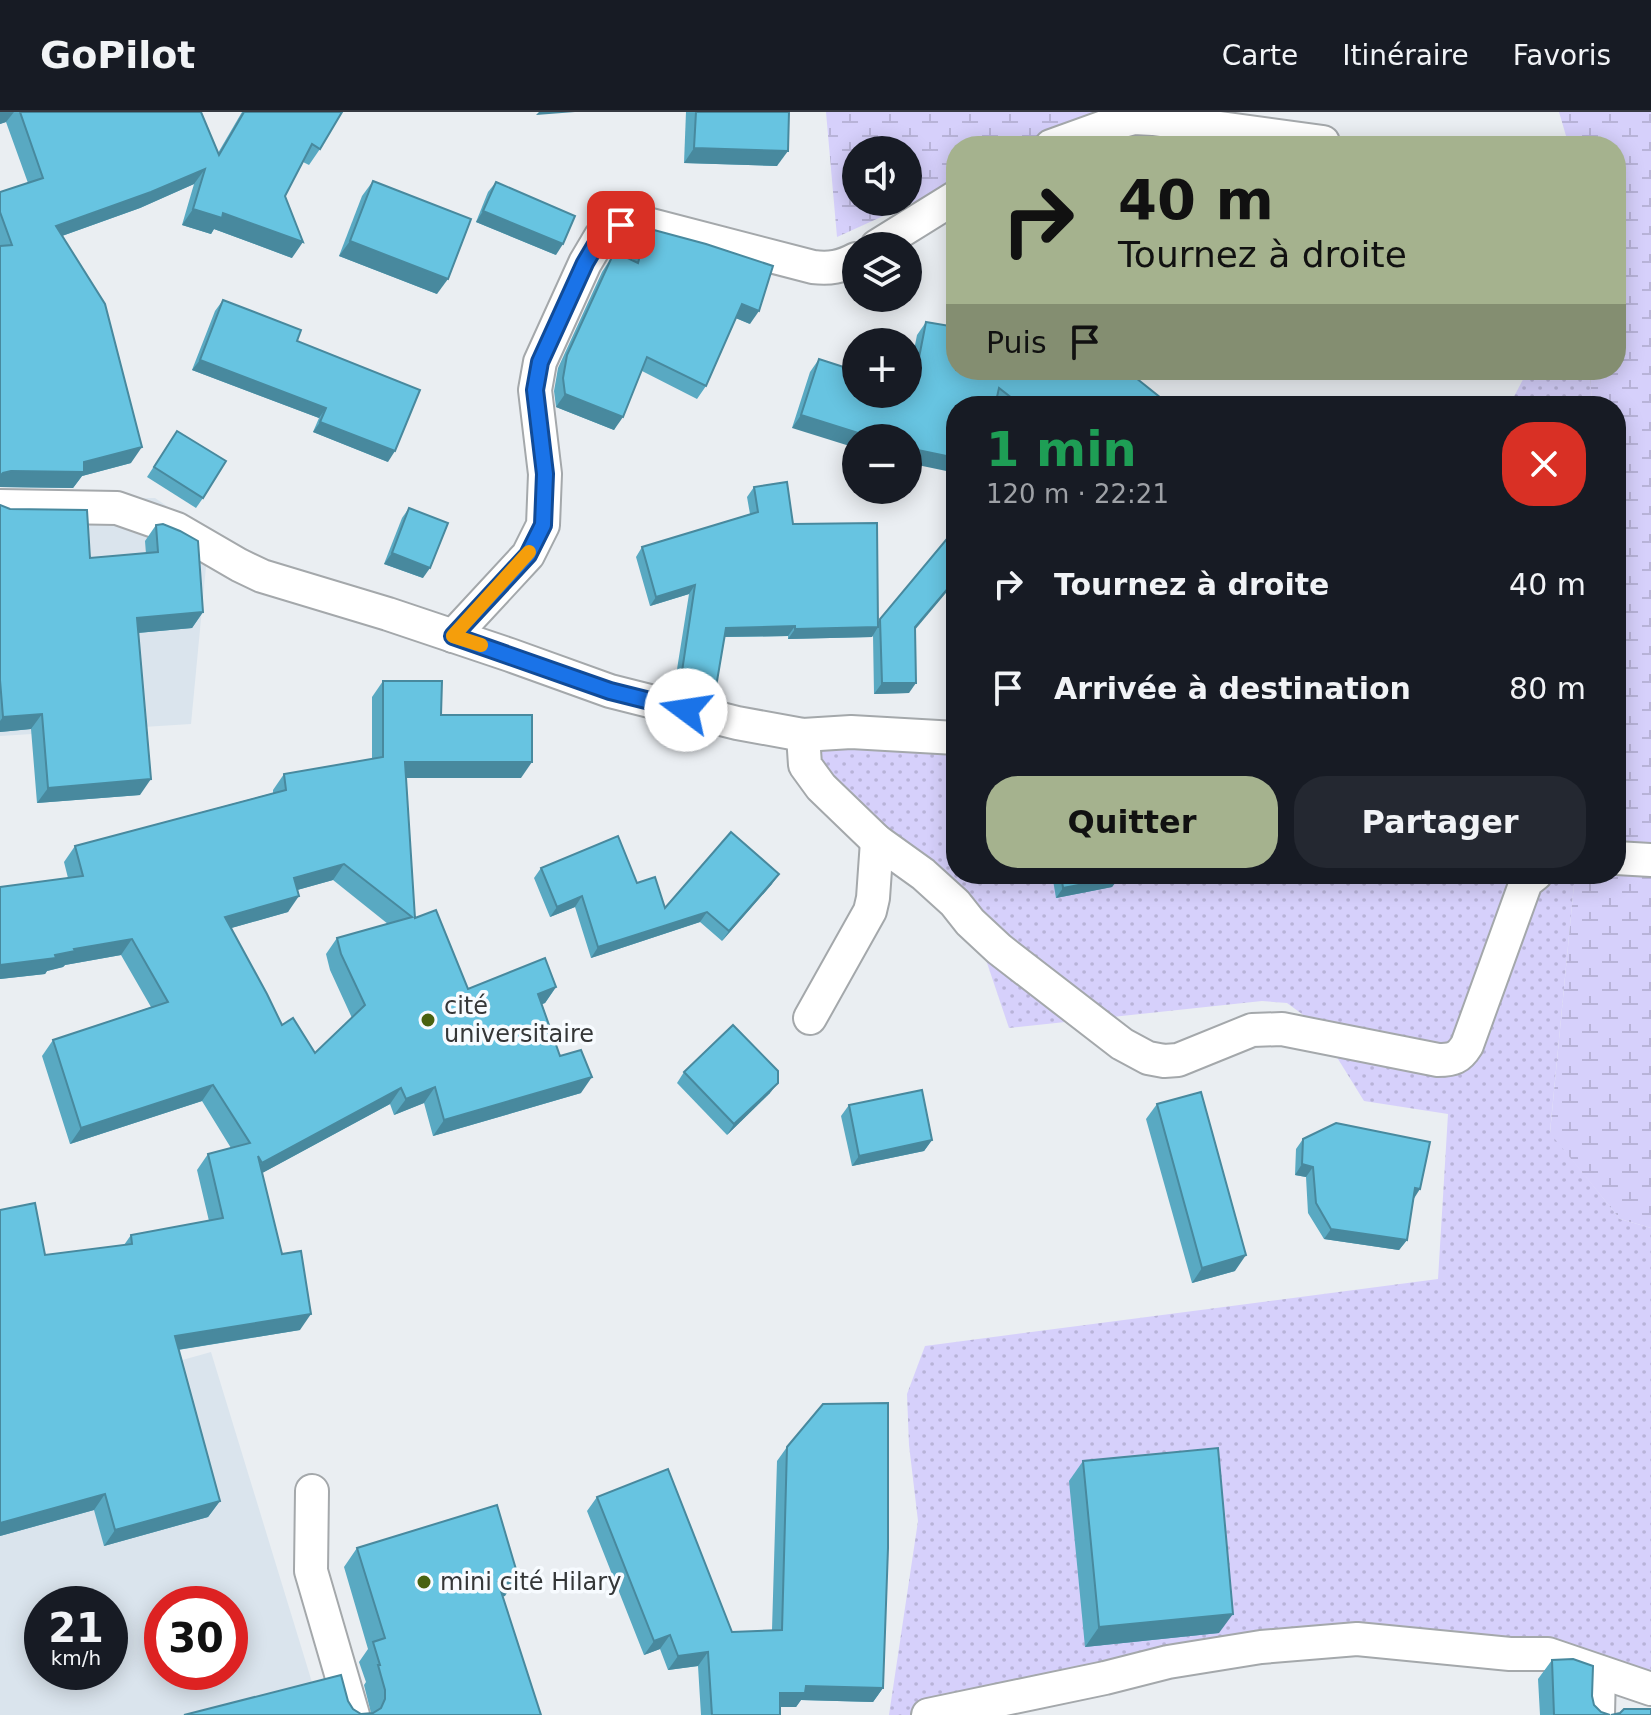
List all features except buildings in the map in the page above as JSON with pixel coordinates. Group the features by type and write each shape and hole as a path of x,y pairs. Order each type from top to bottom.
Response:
{"street":[{"path":"1079,136 1134,118 1279,136"},
{"path":"900,232 946,203"},
{"path":"453,636 528,555 543,525 545,474 535,390 540,362 585,263 601,236 621,225 647,224 813,267 831,269 842,266"},
{"path":"0,506 117,508 177,529 262,576 453,636 610,691 737,723 803,735 851,732 946,737"},
{"path":"803,735 805,765 821,787 877,841 923,874 999,949 1122,1044 1148,1058 1178,1060 1252,1030 1282,1029 1438,1060 1453,1060 1461,1055 1467,1045 1525,884"},
{"path":"810,1018 870,911 877,841"},
{"path":"1626,859 1651,860"},
{"path":"312,1491 311,1571 353,1715"},
{"path":"948,1713 1168,1662 1261,1647 1357,1639 1510,1654 1548,1654 1651,1689"},
{"path":"1598,1715 1599,1672"}],"shaded area":[{"path":"155,498 209,535 191,724 0,736 0,507 56,500"},
{"path":"211,1352 322,1715 0,1715 0,1411"}],"green space":[{"path":"826,112 1112,112 1059,136 946,136 946,188 922,198 922,136 842,136 842,216 883,216 842,232 837,237"},
{"path":"1559,112 1651,112 1651,1228 1620,1219 1550,1133 1574,884 1626,884 1626,396 1591,396 1591,380 1626,380 1626,136 1566,136"},
{"path":"1523,380 1591,380 1591,396 1514,396"},
{"path":"803,735 946,738 946,884 1574,884 1550,1132 1620,1219 1651,1228 1651,1686 1357,1639 928,1715 889,1715 918,1521 909,1445 907,1394 925,1346 1438,1279 1448,1114 1364,1101 1317,1025 1287,1003 1262,1001 1009,1028 983,951 848,813"}],"slow traffic":[{"path":"481,645 453,636 529,552"}],"place":[{"name":"cité universitaire","path":"428,1020"},
{"name":"mini cité Hilary","path":"424,1582"}],"route":[{"path":"621,225 601,236 585,263 540,362 535,390 545,474 543,525 528,555 453,636 610,691 686,710"}]}
